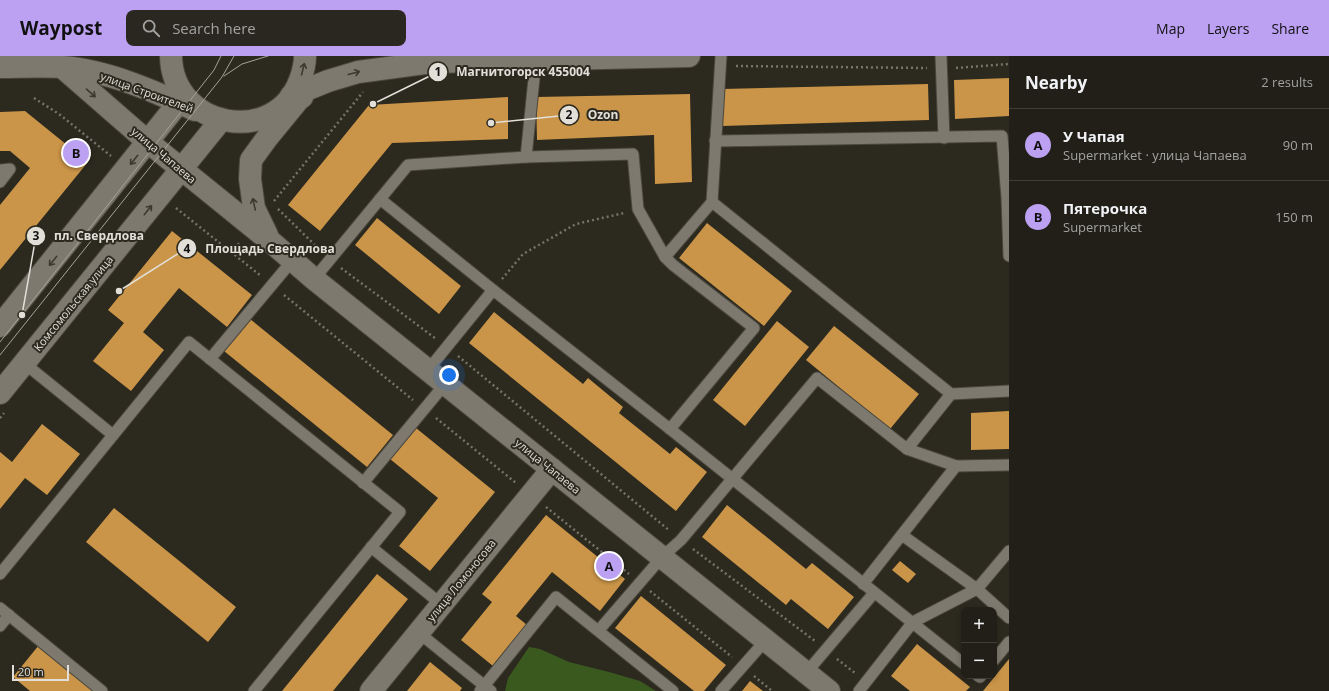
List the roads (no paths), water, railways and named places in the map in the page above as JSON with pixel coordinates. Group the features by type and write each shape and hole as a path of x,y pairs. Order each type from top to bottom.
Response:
{"street":[{"name":"улица Строителей","path":"62,67 98,56"},
{"path":"171,56 172,69 182,100"},
{"path":"182,100 189,102 215,118 230,122 248,122 263,118 275,111 291,96 298,86 304,69 305,56"},
{"path":"291,96 322,83 358,72 432,62 689,56"},
{"name":"улица Строителей","path":"0,67 62,67 88,71 112,77 182,100"},
{"name":"улица Чапаева","path":"62,67 181,169 263,222"},
{"name":"улица Чапаева","path":"252,160 267,138 298,100 322,83"},
{"path":"0,326 182,100"},
{"name":"улица Чапаева","path":"275,111 266,125 252,160 250,179 254,208 292,261 829,691"},
{"name":"Комсомольская улица","path":"0,393 181,169 215,118"},
{"name":"улица Ломоносова","path":"371,691 552,469"}],"lane":[{"path":"665,257 712,202 721,56"},
{"path":"941,56 944,138"},
{"path":"526,157 534,60"},
{"path":"715,141 1002,136 1008,198 1009,256"},
{"path":"314,279 408,165 526,157 633,154 638,209 665,257 673,265 754,328 670,429"},
{"path":"0,170 10,169 0,182"},
{"path":"380,198 493,290 961,662"},
{"path":"712,202 951,394 1009,391"},
{"path":"210,359 292,261"},
{"path":"428,370 493,290"},
{"path":"0,574 189,342 400,512 256,690"},
{"path":"24,363 113,435"},
{"path":"599,630 662,558 681,540 817,378 907,449 956,466 1009,465"},
{"path":"363,483 445,384"},
{"path":"907,449 951,394"},
{"path":"863,584 956,466"},
{"path":"902,535 977,590 1009,618"},
{"path":"371,547 441,604"},
{"path":"858,691 913,622 977,590 1009,552"},
{"path":"806,673 874,593"},
{"path":"419,633 485,689 556,596 674,691"},
{"path":"0,626 4,612 102,691"},
{"path":"721,691 766,640"},
{"path":"997,656 1009,642"}],"tram line":[{"path":"0,342 214,70 221,56"},
{"path":"0,355 222,77 234,56"},
{"path":"224,76 242,64 268,56"}],"place":[{"name":"Магнитогорск 455004","path":"373,104"},
{"name":"Ozon","path":"491,123"},
{"name":"Пятерочка","path":"76,153"},
{"name":"Площадь Свердлова","path":"119,291"},
{"name":"пл. Свердлова","path":"22,315"},
{"name":"У Чапая","path":"609,566"}]}
